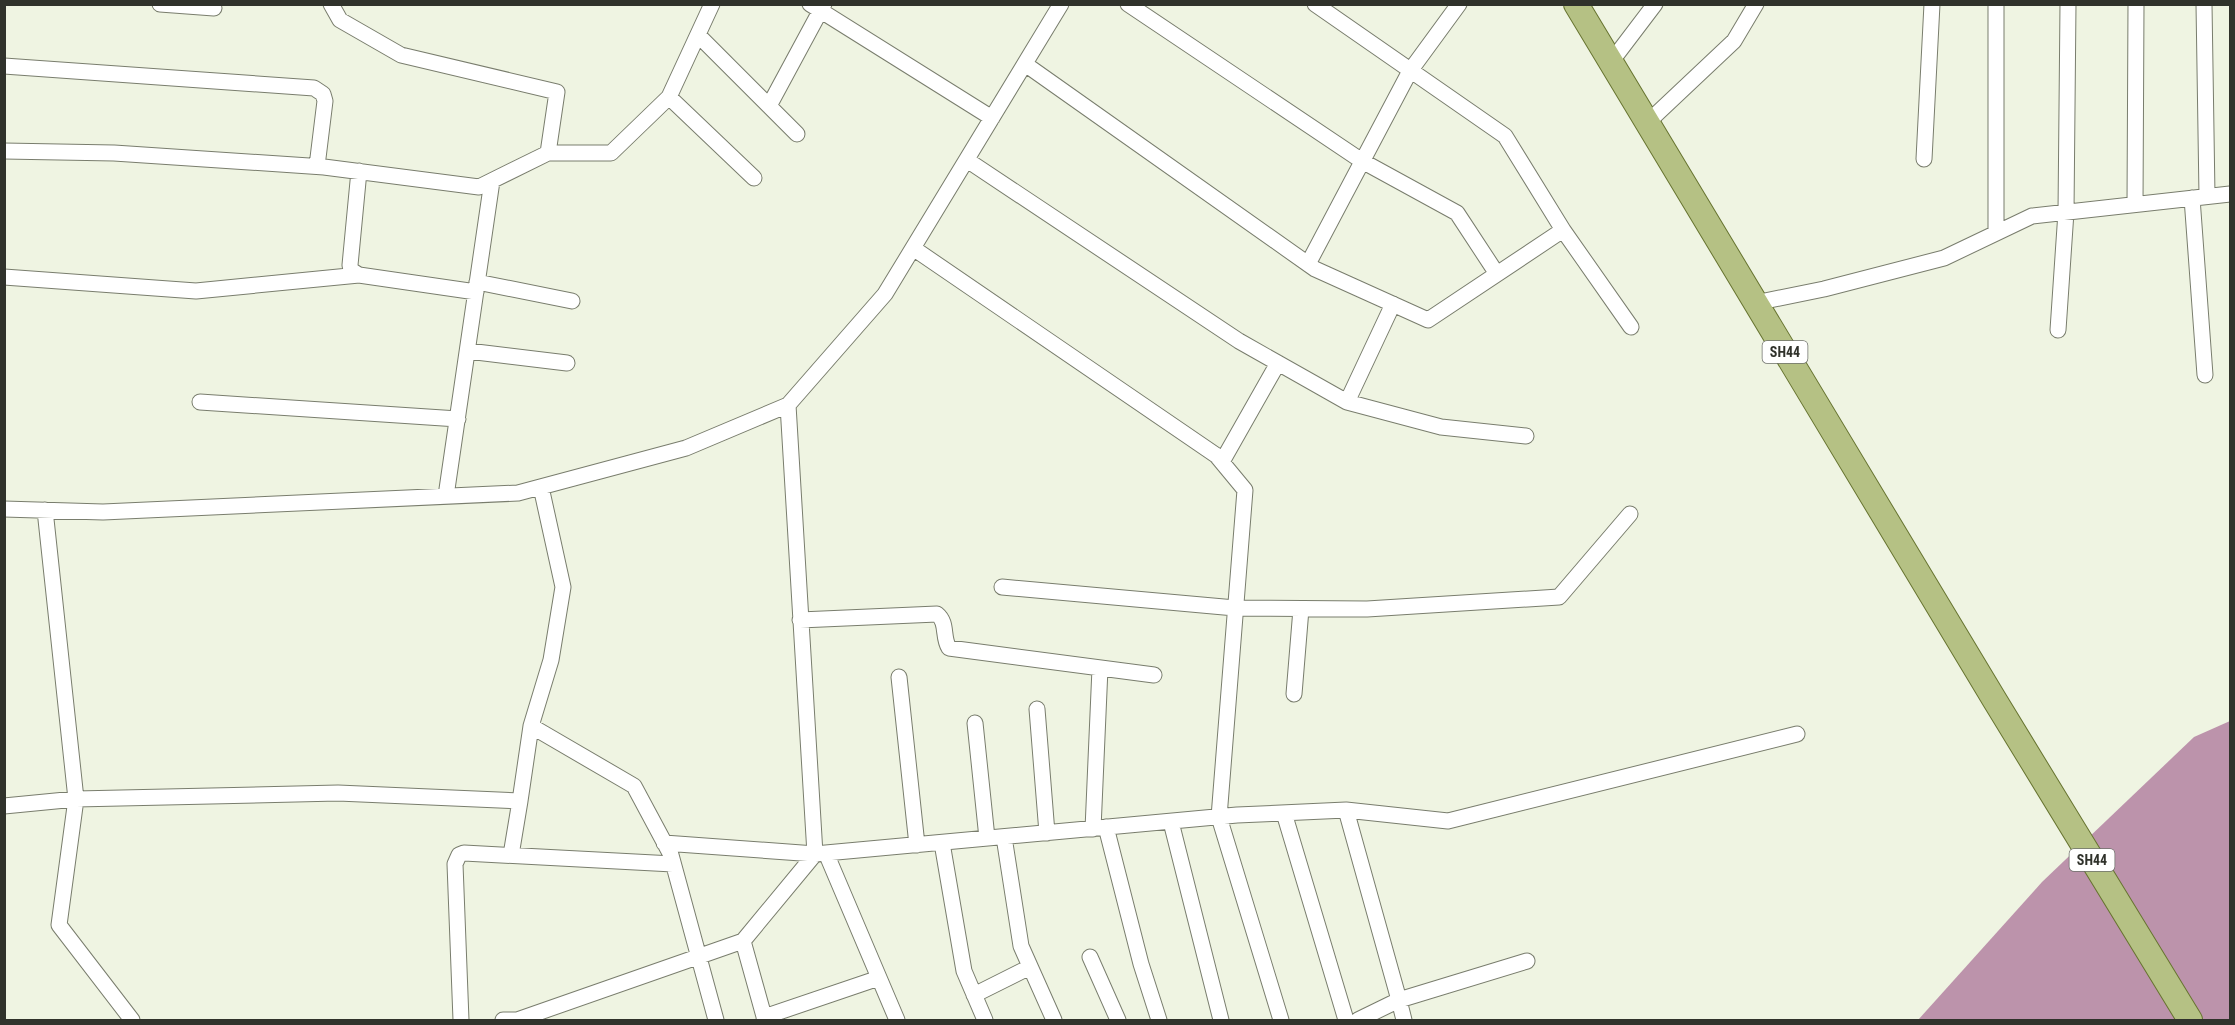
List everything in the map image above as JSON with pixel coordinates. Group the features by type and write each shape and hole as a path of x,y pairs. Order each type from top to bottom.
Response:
{"main road":[{"name":"SH44","path":"1576,4 2190,1020"}],"street":[{"path":"160,4 214,8"},
{"path":"331,4 340,20 401,55 558,92 548,153"},
{"path":"4,151 114,153 317,166 479,188 548,153 610,153 669,97 711,4"},
{"path":"4,508 103,512 518,494 686,448 788,405 885,294 1061,4"},
{"path":"1128,4 1362,162 1457,213 1497,274"},
{"path":"1315,4 1505,136 1563,230 1631,327"},
{"path":"1308,264 1410,71 1459,4"},
{"path":"1611,62 1655,4"},
{"path":"1647,123 1734,41 1756,4"},
{"path":"1924,159 1932,4"},
{"path":"1996,4 1996,233"},
{"path":"2058,330 2066,212 2068,4"},
{"path":"2135,204 2136,4"},
{"path":"2204,4 2200,197 2205,375"},
{"path":"769,106 818,7 992,118"},
{"path":"698,35 797,134"},
{"path":"1025,64 1315,269 1428,320 1563,230"},
{"path":"4,66 314,88 324,94 325,101 317,166"},
{"path":"669,97 754,178"},
{"path":"967,160 1239,341 1347,402 1441,427 1526,436"},
{"path":"359,171 350,265 351,270 359,275"},
{"path":"446,496 492,181"},
{"path":"1755,303 1824,289 1944,258 2032,216 2230,194"},
{"path":"913,248 1222,460 1278,363"},
{"path":"4,277 196,291 359,275 477,287 572,301"},
{"path":"1347,402 1393,304"},
{"path":"468,351 567,363"},
{"path":"200,402 458,419"},
{"path":"788,405 801,620 820,854 897,1020"},
{"path":"1216,455 1245,490 1219,817 1281,1020"},
{"path":"511,855 531,726 551,660 563,587 542,487"},
{"path":"45,510 76,799 59,925 132,1020"},
{"path":"1002,587 1235,608 1367,609 1560,597 1630,514"},
{"path":"1294,694 1301,609"},
{"path":"801,620 937,614 944,621 946,644 949,648 1154,675"},
{"path":"1100,668 1100,828 1159,1020"},
{"path":"899,677 918,845"},
{"path":"1036,709 1047,833"},
{"path":"975,723 987,838"},
{"path":"531,726 634,786 673,864 716,1020"},
{"path":"664,843 820,854 1284,813 1346,810 1448,821 1797,734"},
{"path":"4,806 76,799 339,793 520,801"},
{"path":"1346,810 1404,1020"},
{"path":"1284,813 1346,1020"},
{"path":"1171,822 1221,1020"},
{"path":"1004,837 1021,946 1054,1020"},
{"path":"942,843 964,971 985,1020"},
{"path":"460,1020 455,864 457,858 464,853 673,864"},
{"path":"503,1020 517,1020 743,941 820,854"},
{"path":"743,941 765,1019 879,978"},
{"path":"1090,957 1118,1020"},
{"path":"1358,1020 1399,1000 1527,961"},
{"path":"974,995 1030,967"}],"shaded area":[{"path":"2230,721 2230,1020 1918,1020 2042,882 2194,737"}]}
